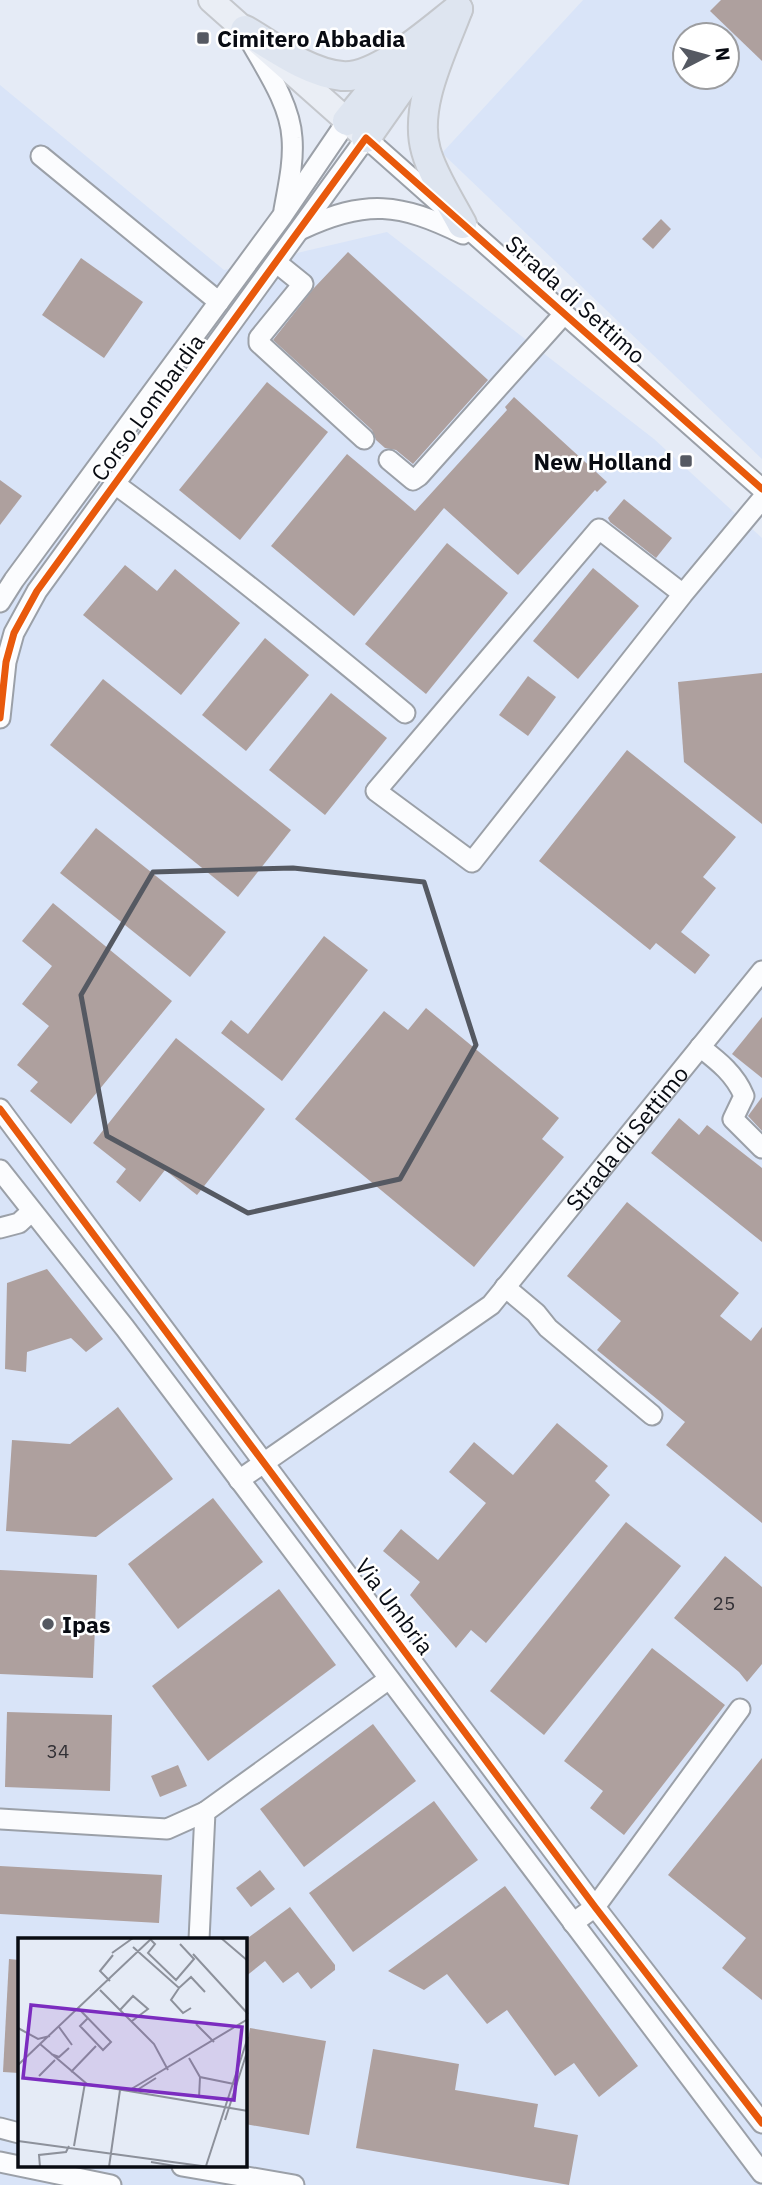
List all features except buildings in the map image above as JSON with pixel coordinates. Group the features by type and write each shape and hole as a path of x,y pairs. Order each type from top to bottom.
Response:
{"highway":[{"path":"245,30 304,64 344,76 364,72 403,52 460,4"},
{"path":"357,129 460,4"},
{"path":"460,4 428,92 422,129 426,151 462,224"},
{"path":"357,129 403,52"}],"main road":[{"name":"Strada di Settimo","path":"211,0 357,129"}],"street":[{"path":"245,30 290,121 292,157 283,215"},
{"name":"Corso Lombardia","path":"0,602 283,215 357,129"},
{"name":"Corso Lombardia","path":"0,718 7,630 301,229 357,129"},
{"name":"Strada di Settimo","path":"357,129 762,489"},
{"path":"41,156 219,302"},
{"path":"301,229 331,215 350,210 382,208 414,213 487,246"},
{"path":"277,263 303,284 259,338 259,343 364,439"},
{"path":"389,460 412,480 419,476 564,314"},
{"path":"115,484 288,616 405,713"},
{"path":"683,594 599,529 376,791 472,862 683,594 762,499"},
{"name":"Strada di Settimo","path":"239,1480 491,1305 762,971"},
{"path":"700,1047 738,1082 744,1096 733,1119 762,1148"},
{"name":"Via Umbria","path":"0,1109 595,1907 762,2123"},
{"path":"0,1170 119,1321 762,2173"},
{"path":"0,1228 19,1223 32,1211"},
{"path":"505,1287 536,1312 548,1328 652,1415"},
{"path":"119,1321 142,1299"},
{"path":"0,1819 167,1829 205,1812 389,1679"},
{"path":"573,1923 595,1907 740,1709"},
{"path":"475,1793 498,1776"},
{"path":"199,1938 205,1812"},
{"path":"726,2126 747,2104"},
{"path":"0,2129 18,2133"},
{"path":"0,2162 18,2166"},
{"path":"29,2168 111,2185"},
{"path":"186,2168 208,2178 294,2185"}],"highlighted area":[{"path":"293,868 424,882 476,1045 400,1179 248,1213 107,1136 81,995 153,872"}],"shaded area":[{"name":"New Holland","path":"583,0 762,0 762,459 442,153"},
{"path":"0,85 224,270 387,232 654,439 762,538 762,2185 0,2185"}],"cycle path":[{"path":"0,718 6,662 14,633 37,591 366,138 762,489"},
{"path":"0,1109 595,1907 762,2123"}],"place":[{"name":"Cimitero Abbadia","path":"203,38"},
{"name":"New Holland","path":"686,461"},
{"name":"Ipas","path":"48,1624"}]}
